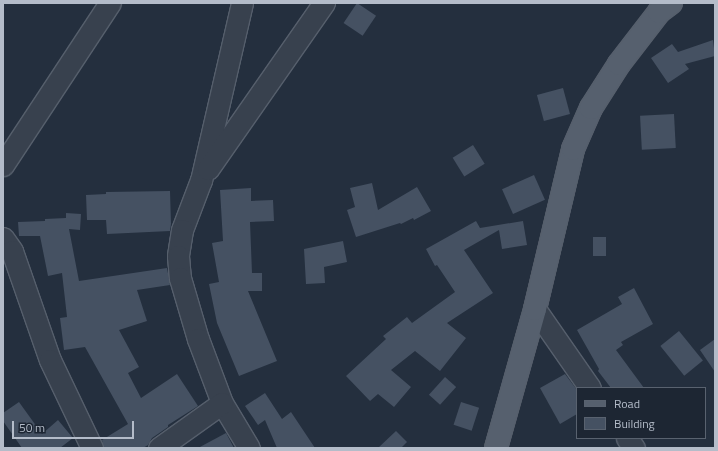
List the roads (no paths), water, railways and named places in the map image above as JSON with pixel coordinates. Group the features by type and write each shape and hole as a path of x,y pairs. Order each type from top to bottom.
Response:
{"main road":[{"path":"496,448 535,309 574,149 591,108 619,64 659,12 671,3"}],"street":[{"path":"3,165 110,3"},
{"path":"242,3 201,180 182,230 178,256 180,278 198,338 222,403 249,448"},
{"path":"201,180 324,3"},
{"path":"3,238 12,251 50,360 92,448"},
{"path":"535,309 589,387"},
{"path":"159,448 222,403"},
{"path":"628,439 634,448"}]}
